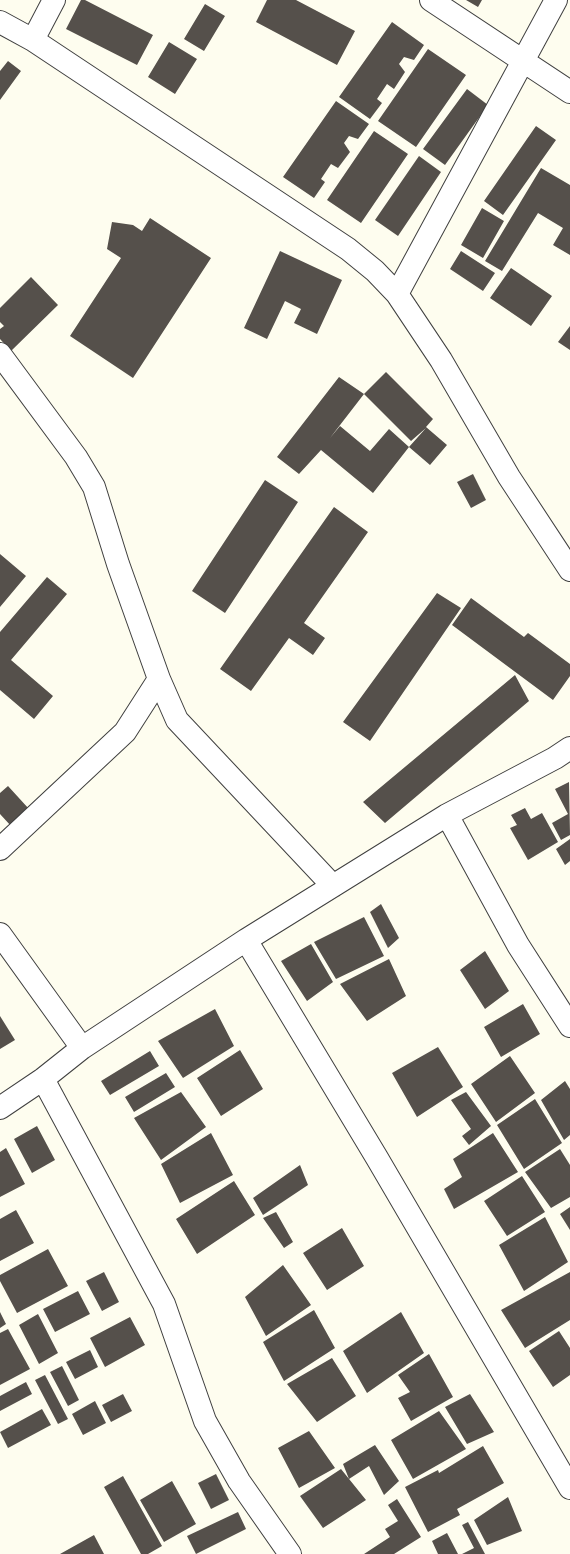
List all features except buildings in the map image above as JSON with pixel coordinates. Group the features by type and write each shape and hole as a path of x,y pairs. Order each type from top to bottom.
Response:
{"street":[{"path":"33,40 54,0"},
{"path":"431,0 570,92"},
{"path":"397,294 556,0"},
{"path":"0,22 33,40 348,249 375,271 397,294 441,360 509,478 570,570"},
{"path":"0,354 76,457 94,487 118,564 159,678 177,720 333,886"},
{"path":"0,849 125,732 159,678"},
{"path":"0,1108 43,1079 82,1048 246,940 447,815 555,758 570,748"},
{"path":"447,815 518,945 570,1026"},
{"path":"0,934 82,1048"},
{"path":"246,940 377,1158 570,1488"},
{"path":"43,1079 164,1304 205,1420 238,1481 290,1554"}]}
